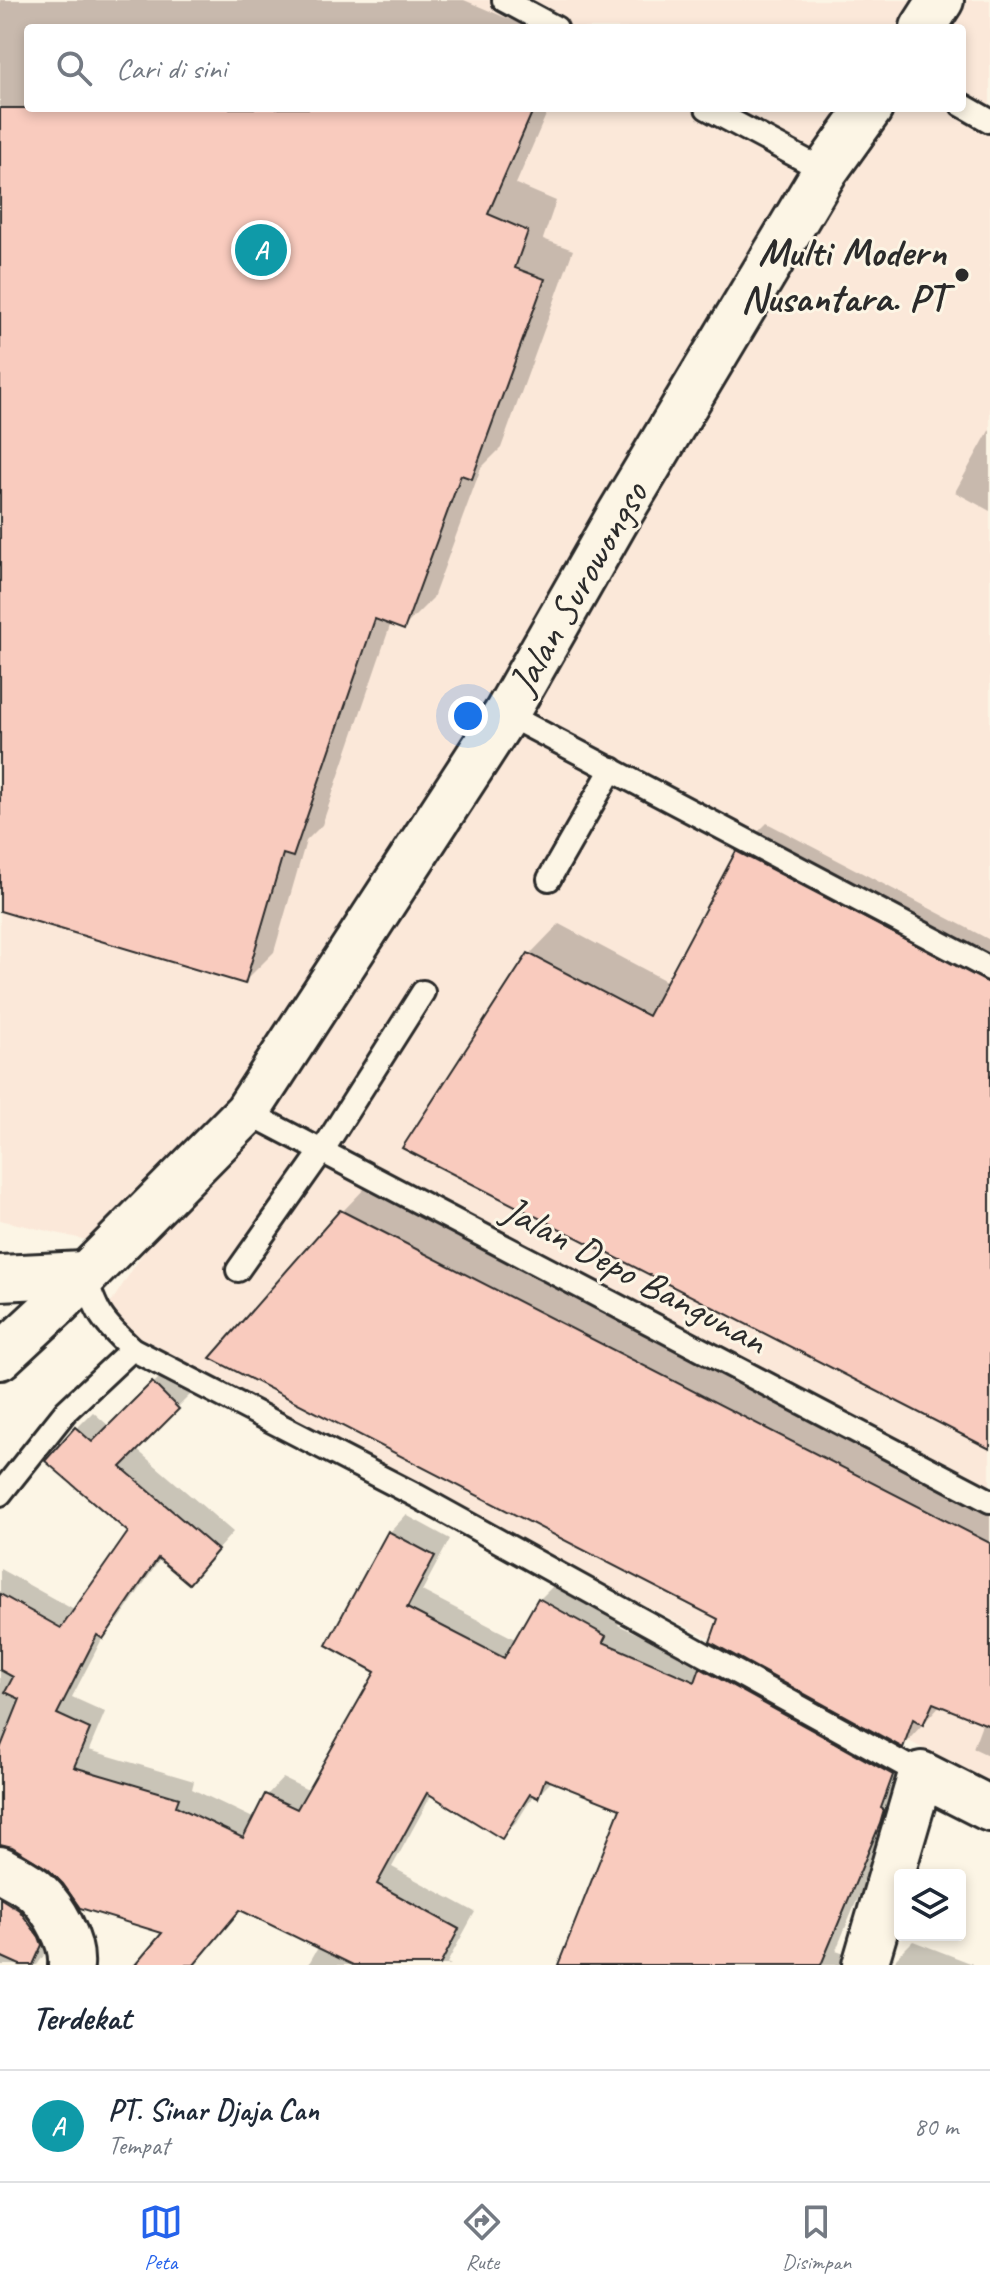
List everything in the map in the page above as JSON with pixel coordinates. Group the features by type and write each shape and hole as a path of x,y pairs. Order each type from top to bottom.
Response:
{"street":[{"path":"926,24 941,0"},
{"name":"Jalan Surowongso","path":"0,1357 59,1302 247,1112 506,714 618,517 825,171 867,112"},
{"path":"0,1278 84,1274"},
{"path":"865,1965 921,1774 990,1809"},
{"path":"0,1869 37,1892 60,1925 72,1954 71,1965"}],"lane":[{"path":"504,0 549,24"},
{"path":"966,107 990,121"},
{"path":"714,112 825,171"},
{"path":"506,714 990,969"},
{"path":"549,879 612,769"},
{"path":"238,1270 322,1151 423,992"},
{"name":"Jalan Depo Bangunan","path":"247,1112 990,1501"},
{"path":"84,1274 93,1303 104,1322 132,1349 417,1496 921,1774"},
{"path":"0,1494 66,1411 132,1349"}],"shaded area":[{"path":"0,0 990,0 990,1783 172,1362 103,1315 143,1253 0,1220"}],"building":[{"path":"0,108 24,108 24,112 532,112 488,214 528,231 515,268 545,279 472,479 461,475 404,630 375,619 293,857 283,854 245,984 0,911"},
{"path":"736,851 990,983 990,1449 402,1148 528,953 648,1016"},
{"path":"340,1210 990,1543 990,1726 933,1703 923,1725 913,1719 903,1748 710,1642 718,1619 210,1358"},
{"path":"152,1382 179,1409 121,1467 218,1550 189,1584 158,1558 103,1639 97,1635 57,1714 90,1729 74,1767 179,1798 176,1806 243,1838 265,1794 297,1809 375,1672 326,1645 388,1531 435,1556 407,1608 504,1658 538,1598 606,1636 603,1642 695,1682 700,1668 893,1775 881,1808 884,1810 880,1824 821,1965 558,1965 620,1809 545,1779 538,1798 530,1794 502,1839 427,1793 377,1884 459,1929 440,1965 353,1965 240,1910 194,1965 135,1965 162,1933 80,1908 48,1869 12,1847 0,1844 0,1749 20,1699 5,1692 13,1677 0,1670 0,1594 61,1628 128,1532 45,1461 75,1427 92,1442"},
{"path":"0,1898 19,1910 39,1937 42,1945 33,1965 20,1965 0,1956"}],"place":[{"name":"PT. Sinar Djaja Can","path":"261,250"},
{"name":"Multi Modern Nusantara. PT","path":"962,275"}]}
